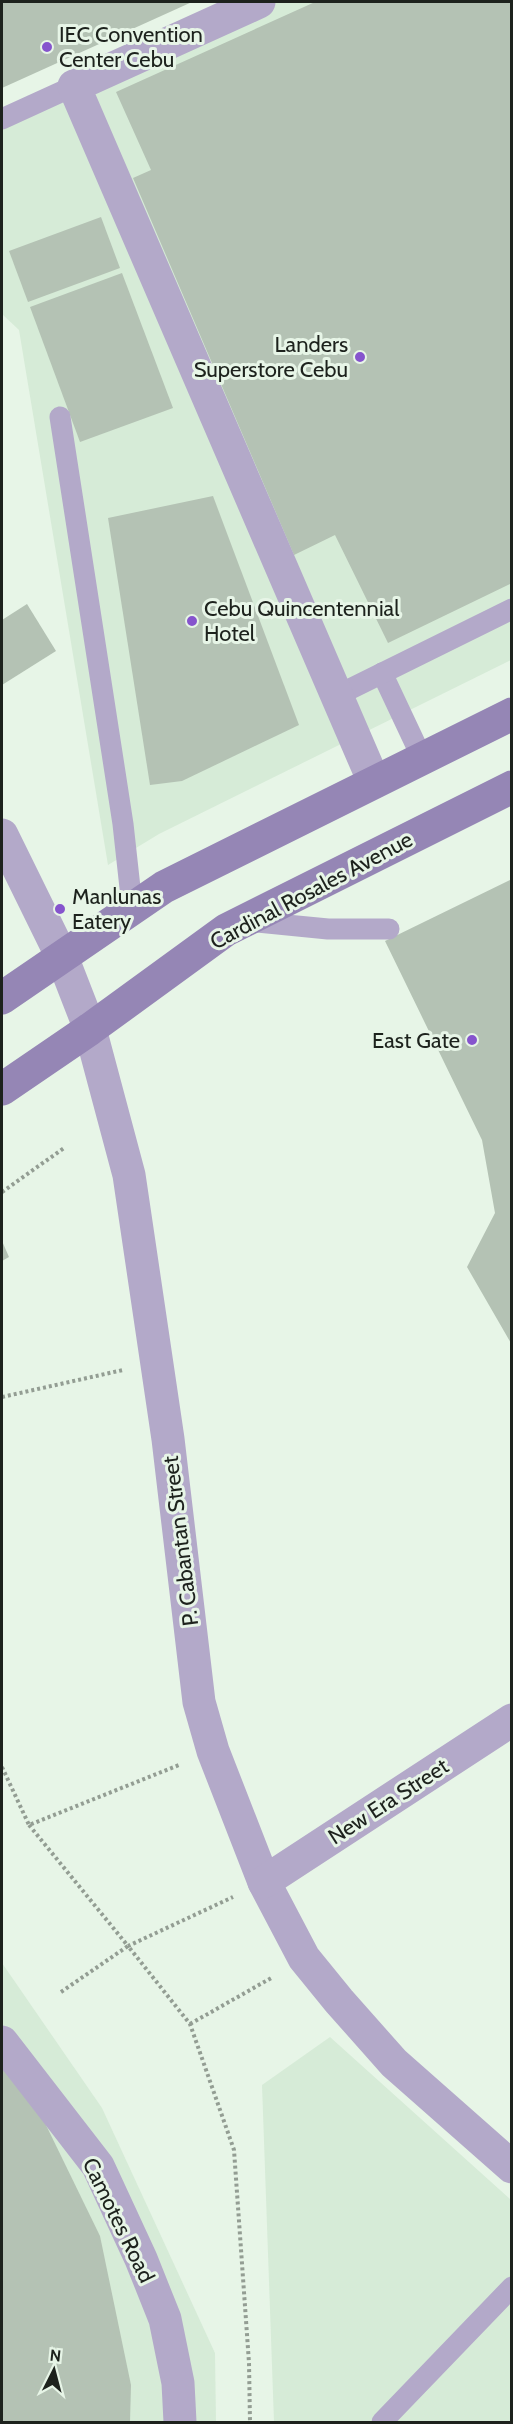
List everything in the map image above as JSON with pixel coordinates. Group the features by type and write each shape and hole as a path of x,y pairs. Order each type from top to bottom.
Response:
{"main road":[{"path":"2,998 132,906 164,887 512,714"},
{"name":"Cardinal Rosales Avenue","path":"2,1089 90,1029 226,930 512,787"}],"street":[{"path":"259,2 74,86 374,782"},
{"name":"P. Cabantan Street","path":"2,835 62,957 90,1029 129,1175 168,1439 199,1702 213,1751 264,1882 304,1958 394,2063 512,2168"},
{"name":"New Era Street","path":"264,1882 512,1720"},
{"name":"Camotes Road","path":"2,2042 98,2166 103,2176 141,2259 165,2319 178,2383 180,2422"}],"lane":[{"path":"2,119 74,86"},
{"path":"60,417 123,824 132,906"},
{"path":"336,696 512,609"},
{"path":"382,674 422,758"},
{"path":"244,921 328,929 389,930"},
{"path":"382,2422 512,2287"}],"path":[{"path":"2,1192 64,1148"},
{"path":"2,1397 156,1362"},
{"path":"29,1825 213,1751"},
{"path":"2,1767 29,1825 190,2025 234,2150 249,2363 250,2422"},
{"path":"61,1992 128,1946 264,1882"},
{"path":"190,2025 304,1958"}],"shaded area":[{"path":"259,2 511,2 511,660 159,834 108,865 19,330 2,314 2,119"},
{"path":"2,1963 102,2108 215,2353 216,2422 2,2422"},
{"path":"330,2037 511,2200 511,2422 274,2422 262,2085"}],"building":[{"name":"IEC Convention Center Cebu","path":"2,2 192,2 2,88"},
{"name":"Landers Superstore Cebu","path":"315,2 512,2 512,583 388,643 335,535 294,555 133,178 151,170 116,92"},
{"path":"101,217 120,268 28,302 9,251"},
{"path":"122,273 173,408 80,442 30,307"},
{"name":"Cebu Quincentennial Hotel","path":"213,496 299,725 182,781 150,785 108,518"},
{"path":"27,604 56,651 2,685 2,620"},
{"name":"East Gate","path":"512,879 512,1345 467,1267 495,1213 482,1140 385,941"},
{"path":"2,1241 9,1257 2,1261"},
{"path":"2,2057 27,2086 100,2236 131,2385 130,2422 2,2422"}],"place":[{"name":"IEC Convention Center Cebu","path":"47,47"},
{"name":"Landers Superstore Cebu","path":"360,357"},
{"name":"Cebu Quincentennial Hotel","path":"192,621"},
{"name":"Manlunas Eatery","path":"60,909"},
{"name":"East Gate","path":"472,1040"}]}
